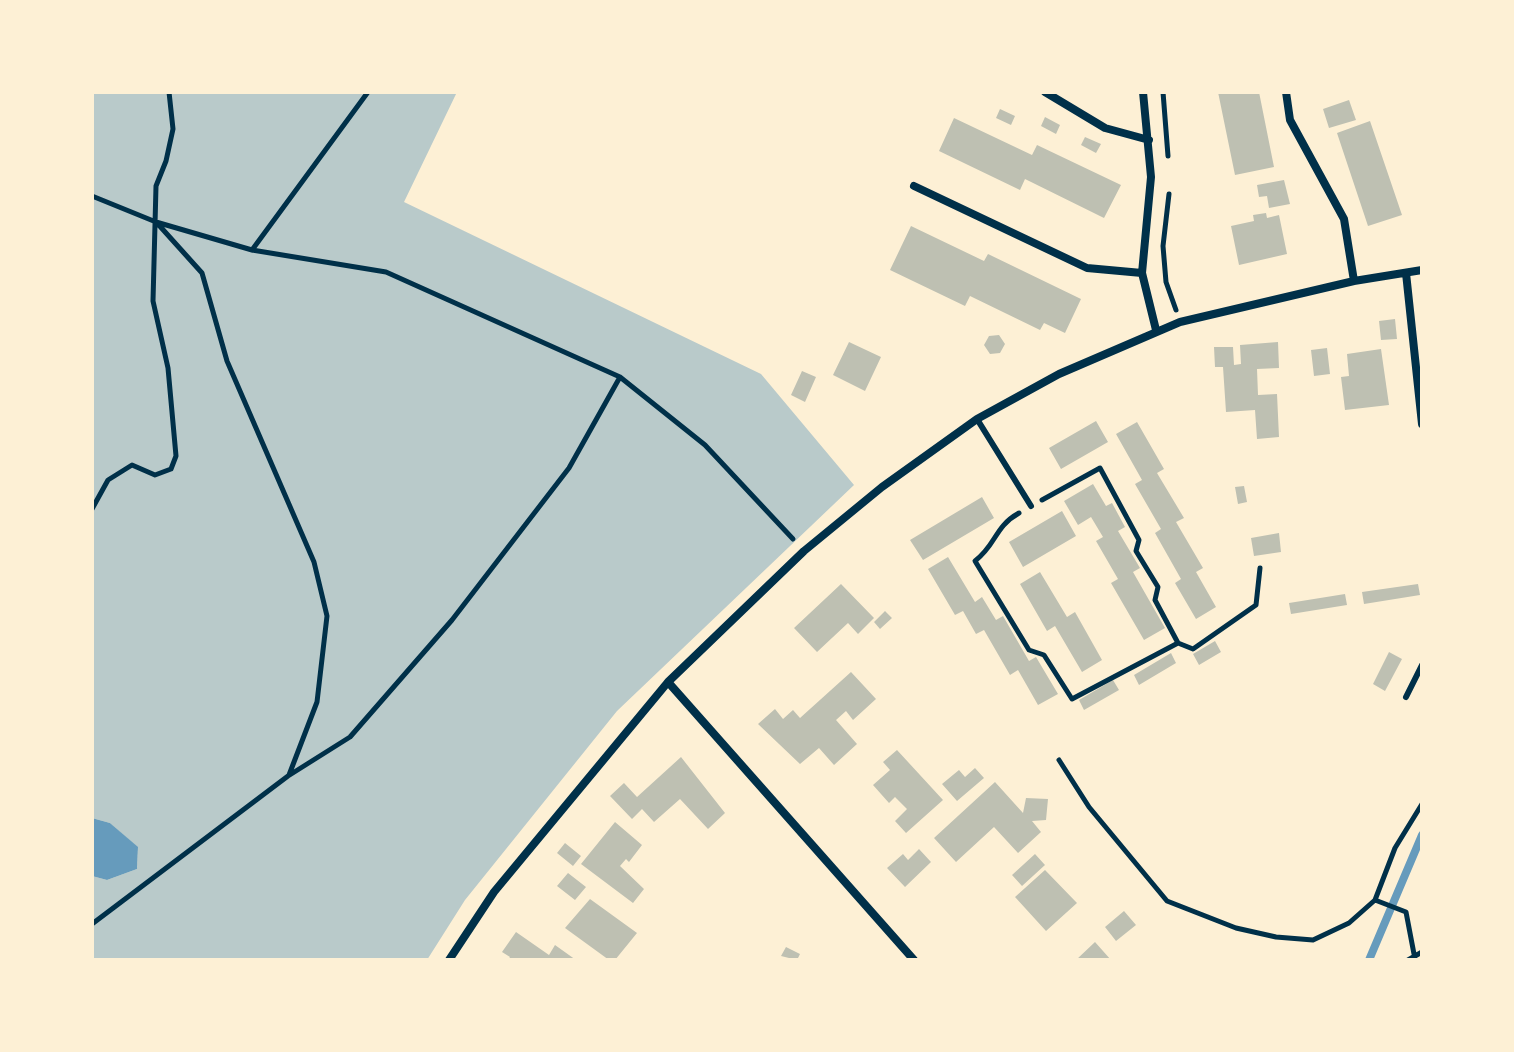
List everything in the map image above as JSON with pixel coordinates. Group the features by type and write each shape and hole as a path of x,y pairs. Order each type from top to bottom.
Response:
{"street":[{"path":"1045,92 1105,128 1149,140"},
{"path":"1143,92 1151,177 1142,273 1156,330"},
{"path":"1286,92 1290,120 1344,219 1354,281"},
{"path":"914,186 1087,268 1142,273"},
{"path":"449,960 494,892 668,682 804,551 882,487 977,419 1059,374 1156,330 1354,281 1422,270"},
{"path":"1406,273 1422,424"},
{"path":"668,682 914,960"}],"lane":[{"path":"977,419 1031,506"},
{"path":"1406,697 1422,665"}],"path":[{"path":"92,509 108,480 132,465 155,475 171,469 176,456 168,368 153,301 156,186 166,161 173,129 169,92"},
{"path":"252,250 368,92"},
{"path":"1163,92 1168,163"},
{"path":"1169,189 1163,246 1166,282 1180,322"},
{"path":"92,196 156,222 252,250 386,272 620,377 705,445 804,551"},
{"path":"156,222 202,273 227,361 318,576 327,616 317,702 288,776"},
{"path":"92,924 288,776 350,737 452,620 569,468 620,377"},
{"path":"1178,643 1072,699 1044,655 1029,650 975,561 988,550 1002,522 1100,468 1139,540 1136,551 1158,587 1155,600 1178,643 1193,649 1256,605 1260,568"},
{"path":"1059,760 1089,807 1167,901 1236,928 1313,940 1349,923 1375,900 1395,848 1422,804"},
{"path":"1375,900 1406,912 1414,954"},
{"path":"1408,960 1422,952"}],"shaded area":[{"path":"92,92 457,92 404,202 761,374 854,485 617,711 465,900 427,960 92,960 92,876 107,880 137,869 138,848 110,823 92,818"}],"water":[{"path":"92,818 110,823 138,847 137,869 107,880 92,876"}],"building":[{"path":"1218,92 1259,92 1274,167 1235,175"},
{"path":"1349,100 1356,120 1329,128 1323,109"},
{"path":"1000,109 1015,116 1011,125 996,118"},
{"path":"1045,117 1060,125 1056,134 1041,126"},
{"path":"954,118 1032,155 1037,145 1121,185 1104,218 1025,179 1020,190 939,151"},
{"path":"1370,121 1402,215 1368,226 1337,133"},
{"path":"1085,137 1101,144 1096,153 1081,145"},
{"path":"1284,180 1290,204 1269,208 1267,196 1259,197 1257,185"},
{"path":"1266,213 1267,218 1279,215 1287,254 1239,265 1231,226 1254,221 1253,215"},
{"path":"911,226 984,261 988,254 1081,299 1065,333 1044,323 1040,330 970,296 965,306 890,270"},
{"path":"1395,319 1397,339 1381,340 1379,321"},
{"path":"999,335 1005,344 1000,353 990,354 984,345 989,336"},
{"path":"849,342 881,357 865,391 833,375"},
{"path":"1278,342 1279,368 1257,369 1258,395 1277,394 1279,437 1257,439 1255,410 1226,412 1223,367 1215,367 1214,347 1233,347 1234,365 1241,364 1240,345"},
{"path":"1327,348 1330,374 1314,376 1311,350"},
{"path":"1381,349 1389,405 1345,410 1341,377 1349,376 1347,354"},
{"path":"802,371 816,377 805,402 791,395"},
{"path":"1096,421 1108,442 1061,469 1049,448"},
{"path":"1137,422 1164,469 1157,473 1184,518 1176,522 1203,568 1196,572 1216,607 1196,619 1175,583 1181,579 1155,533 1161,529 1135,484 1142,480 1116,434"},
{"path":"1093,484 1106,506 1112,503 1125,527 1118,531 1140,568 1133,572 1165,628 1144,640 1111,583 1118,579 1096,541 1103,537 1091,517 1078,525 1064,501"},
{"path":"1244,486 1247,502 1238,504 1235,487"},
{"path":"982,497 994,518 923,560 910,540"},
{"path":"1062,511 1076,536 1023,567 1009,542"},
{"path":"1279,533 1281,552 1254,556 1251,538"},
{"path":"948,557 975,602 982,597 996,620 1003,616 1029,661 1036,657 1058,694 1038,705 1018,670 1010,675 984,630 976,634 963,611 955,615 928,569"},
{"path":"1040,572 1067,617 1075,612 1102,660 1082,672 1055,626 1047,631 1020,584"},
{"path":"841,584 874,618 858,634 848,623 817,652 794,628"},
{"path":"1418,584 1420,595 1364,604 1362,592"},
{"path":"1345,594 1347,605 1291,614 1289,603"},
{"path":"885,611 892,618 880,629 874,622"},
{"path":"1215,641 1221,652 1199,665 1193,654"},
{"path":"1389,652 1402,659 1385,691 1373,684"},
{"path":"1171,653 1176,663 1139,685 1134,675"},
{"path":"851,672 876,699 853,720 846,711 836,720 857,744 834,765 819,748 800,764 758,724 775,709 783,719 793,710 800,718"},
{"path":"1113,680 1119,690 1084,710 1079,700"},
{"path":"897,750 943,800 906,833 895,821 907,809 895,797 889,803 873,785 890,770 883,762"},
{"path":"681,757 725,813 708,829 680,799 654,822 642,809 632,819 610,796 624,783 637,797"},
{"path":"975,768 984,778 957,801 942,784 959,770 965,777"},
{"path":"995,782 1023,813 1026,798 1048,799 1046,820 1032,821 1041,832 1018,853 994,827 956,862 934,838"},
{"path":"615,822 642,845 629,862 626,859 620,866 644,889 633,903 581,864"},
{"path":"565,843 581,856 573,866 557,853"},
{"path":"919,849 931,862 905,887 887,868 903,854 908,860"},
{"path":"1035,854 1045,865 1022,886 1012,875"},
{"path":"1045,870 1077,903 1046,931 1015,897"},
{"path":"568,873 586,887 575,900 557,886"},
{"path":"590,899 637,933 615,960 609,960 565,928"},
{"path":"1124,911 1136,925 1116,941 1105,927"},
{"path":"516,932 549,955 555,945 576,960 508,960 510,957 502,952"},
{"path":"1095,942 1111,960 1076,960"},
{"path":"786,947 800,954 797,960 781,956"}],"waterway":[{"path":"1369,960 1422,835"}]}
